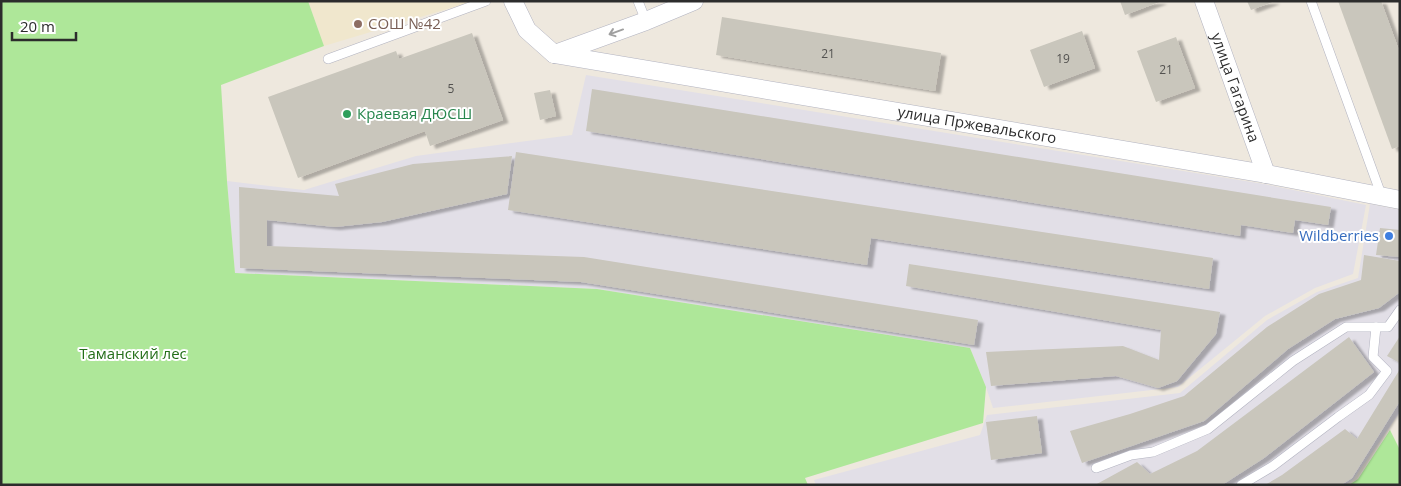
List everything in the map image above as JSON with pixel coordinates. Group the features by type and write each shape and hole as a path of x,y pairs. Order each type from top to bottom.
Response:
{"street":[{"path":"513,1 527,30 554,54 646,21 694,1"},
{"name":"улица Гагарина","path":"1204,1 1266,174"},
{"name":"улица Пржевальского","path":"554,54 1266,174 1391,199"}],"lane":[{"path":"328,59 486,1"},
{"path":"638,1 646,21"},
{"path":"1311,1 1391,199"},
{"path":"1096,468 1131,455 1153,452 1208,429 1293,361 1346,327 1388,327 1400,310"},
{"path":"1241,485 1273,466 1369,395 1387,371 1373,357 1376,327"}],"shaded area":[{"name":"СОШ №42","path":"308,1 474,1 324,46"},
{"path":"586,75 1264,184 1366,205 1353,274 1315,288 1265,316 1178,387 993,408 970,348 597,289 235,273 227,181 304,190 416,156 572,135"},
{"path":"1370,204 1400,210 1400,412 1353,480 1345,485 816,485 814,480 980,435 987,415 1180,393 1267,320 1317,292 1358,278"}],"green space":[{"name":"Таманский лес","path":"1,1 308,1 324,46 221,85 235,273 597,289 970,348 986,387 983,423 805,478 808,485 1,485"},
{"path":"1390,430 1400,450 1400,485 1349,485 1358,479"}],"building":[{"path":"1120,1 1162,1 1125,15"},
{"path":"1247,1 1275,1 1251,10"},
{"path":"1338,1 1381,1 1400,53 1400,146 1392,149"},
{"path":"722,17 941,53 935,91 716,55"},
{"path":"1082,31 1095,68 1044,87 1030,50"},
{"name":"Краевая ДЮСШ","path":"472,33 503,120 430,146 425,131 298,178 268,97 396,51 399,59"},
{"path":"1176,37 1195,88 1156,102 1137,51"},
{"path":"592,89 1331,207 1328,225 1295,220 1293,233 1241,225 1240,236 586,131"},
{"path":"550,90 556,116 540,120 534,93"},
{"path":"516,152 1213,258 1209,289 871,238 867,265 508,210"},
{"path":"512,156 507,194 382,222 335,227 267,220 267,246 584,257 978,320 974,345 581,282 240,268 239,187 339,196 335,184 413,164"},
{"path":"1380,228 1400,230 1400,257 1376,255"},
{"path":"1364,255 1400,261 1400,292 1379,308 1335,319 1288,349 1204,421 1082,463 1070,431 1184,396 1267,327 1319,294 1361,280"},
{"path":"909,264 1220,312 1216,334 1177,381 1158,388 1116,376 991,386 986,352 1123,346 1159,360 1161,330 906,286"},
{"path":"1400,336 1400,363 1387,356"},
{"path":"1349,337 1374,372 1264,458 1222,485 1095,485 1137,462 1150,474 1197,451"},
{"path":"1400,369 1400,401 1352,478 1341,485 1265,485 1282,475 1345,429 1357,439"},
{"path":"1037,416 1042,453 991,460 986,422"}],"place":[{"name":"СОШ №42","path":"358,24"},
{"name":"Краевая ДЮСШ","path":"347,114"},
{"name":"Wildberries","path":"1389,236"}]}
